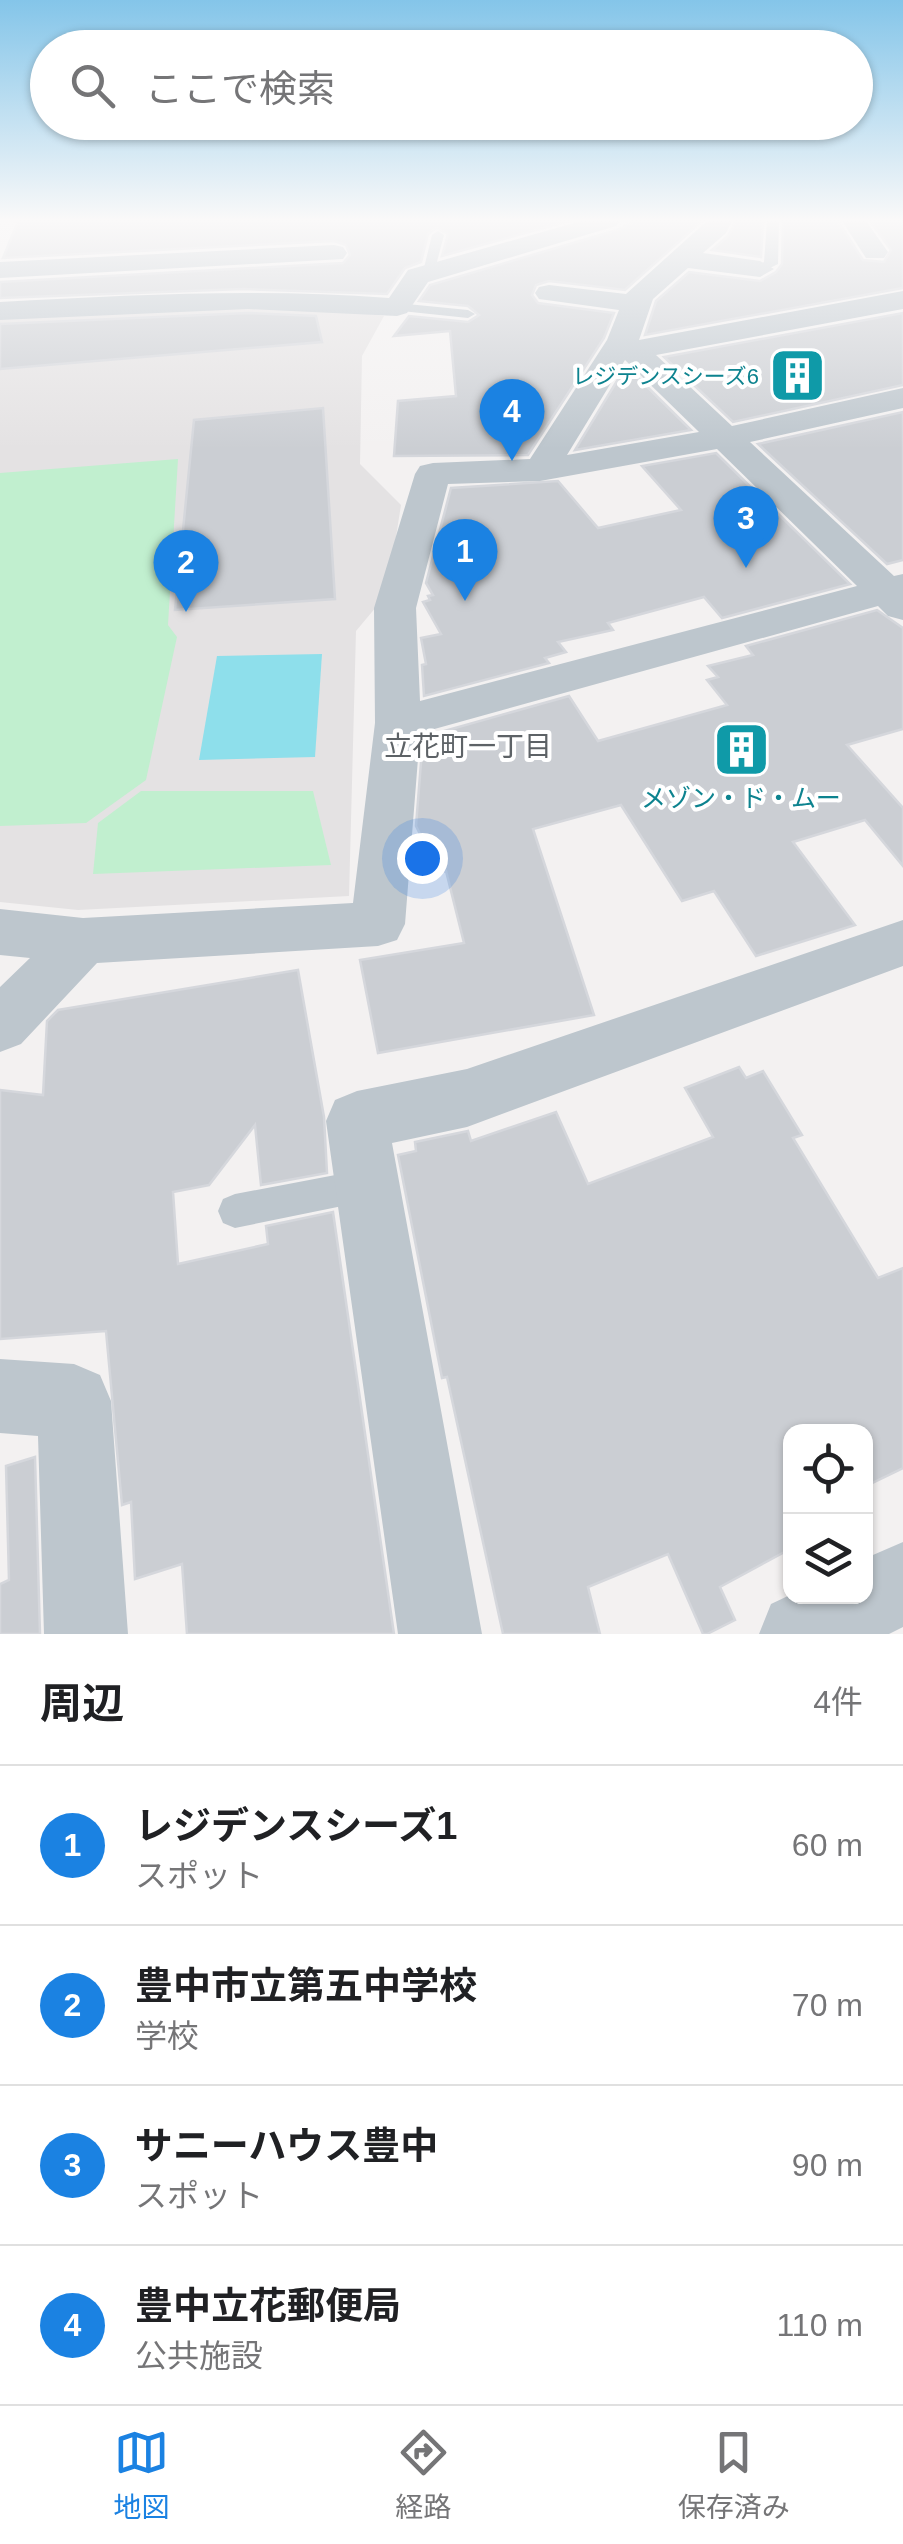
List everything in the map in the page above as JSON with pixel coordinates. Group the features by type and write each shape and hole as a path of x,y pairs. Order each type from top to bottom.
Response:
{"street":[{"path":"340,297 341,302"},
{"path":"0,311 202,299 398,307 404,297"},
{"path":"583,297 636,304"},
{"path":"540,470 627,345 641,297"},
{"path":"627,345 903,300"},
{"path":"627,345 897,594"},
{"path":"0,932 83,941 378,924 398,723 395,608 433,474 502,475 540,470 903,398"},
{"path":"398,723 897,594"},
{"path":"0,1026 83,941"},
{"path":"440,1634 357,1120 467,1098 903,943"},
{"path":"0,1396 74,1401 86,1634"},
{"path":"801,1634 903,1583"}],"lane":[{"path":"398,307 468,314"},
{"path":"235,1211 368,1184"}],"shaded area":[{"path":"213,307 336,310 384,316 362,356 360,464 401,505 387,594 356,631 349,896 78,910 0,902 0,318"}],"green space":[{"path":"178,459 168,625 177,637 146,780 86,823 0,826 0,473"},
{"path":"141,791 313,791 331,865 93,874 98,823"}],"water":[{"path":"322,654 315,757 199,760 217,656"}],"building":[{"path":"422,297 534,297 538,303 614,313 604,338 528,455 394,456 398,401 456,396 450,331 394,336 409,316 468,322 479,315 468,306 419,301"},
{"path":"660,297 852,297 645,335"},
{"path":"248,313 316,316 322,342 0,369 0,324"},
{"path":"903,313 903,385 733,422 664,357"},
{"path":"626,366 691,430 575,450"},
{"path":"323,408 335,599 175,610 194,420"},
{"path":"903,412 903,560 887,564 758,444"},
{"path":"716,453 850,584 722,618 704,597 608,623 613,630 558,642 566,652 545,658 549,663 424,696 422,665 426,664 421,638 441,634 423,602 433,595 426,583 451,488 558,481 598,528 681,510 642,466"},
{"path":"877,610 903,628 903,729 847,745 903,808 903,866 865,820 793,842 855,925 756,956 714,891 682,901 621,805 533,829 594,1015 378,1053 360,960 464,943 446,871 430,875 415,842 420,834 416,826 423,737 569,696 598,741 727,705 707,680 718,677 708,666 753,655 746,646"},
{"path":"298,970 324,1117 327,1173 261,1185 255,1125 209,1185 173,1192 178,1264 268,1244 266,1226 333,1212 394,1634 187,1634 182,1564 135,1579 131,1502 122,1505 106,1331 0,1339 0,1090 43,1095 47,1021 58,1010"},
{"path":"739,1067 746,1078 763,1071 802,1135 793,1138 878,1278 903,1268 903,1468 873,1483 873,1424 783,1424 783,1553 720,1587 735,1620 703,1634 668,1554 588,1587 600,1634 503,1634 447,1377 442,1378 398,1155 416,1151 415,1142 468,1131 471,1141 556,1112 588,1184 713,1137 685,1088"},
{"path":"35,1457 40,1634 0,1634 0,1584 9,1580 6,1466"}],"place":[{"name":"レジデンスシーズ6","path":"798,376"},
{"name":"豊中立花郵便局","path":"512,461"},
{"name":"サニーハウス豊中","path":"746,568"},
{"name":"レジデンスシーズ1","path":"465,601"},
{"name":"豊中市立第五中学校","path":"186,612"},
{"name":"メゾン・ド・ムー","path":"741,749"}],"district":[{"name":"立花町一丁目","path":"468,746"}]}
